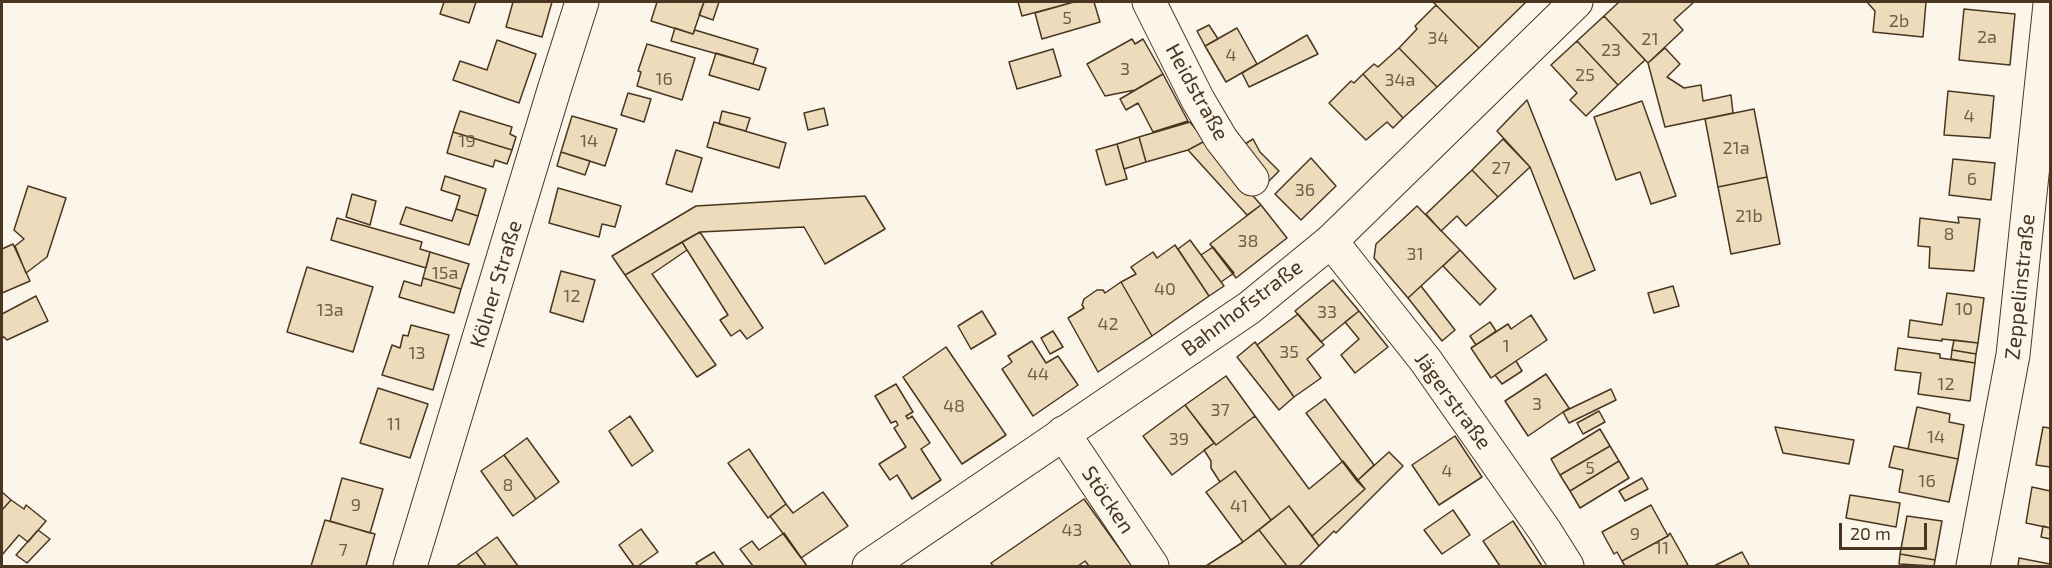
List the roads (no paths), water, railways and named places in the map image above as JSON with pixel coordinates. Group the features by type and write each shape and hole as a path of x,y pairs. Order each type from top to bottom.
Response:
{"street":[{"name":"Kölner Straße","path":"411,567 582,2"},
{"name":"Heidstraße","path":"1149,2 1198,100 1221,139 1252,179"},
{"name":"Bahnhofstraße","path":"869,567 1249,308 1331,241 1576,2"},
{"name":"Zeppelinstraße","path":"1973,567 2013,355 2050,4"},
{"name":"Jägerstraße","path":"1331,241 1426,361 1545,531 1567,567"},
{"name":"Stöcken","path":"1063,434 1152,567"}]}
